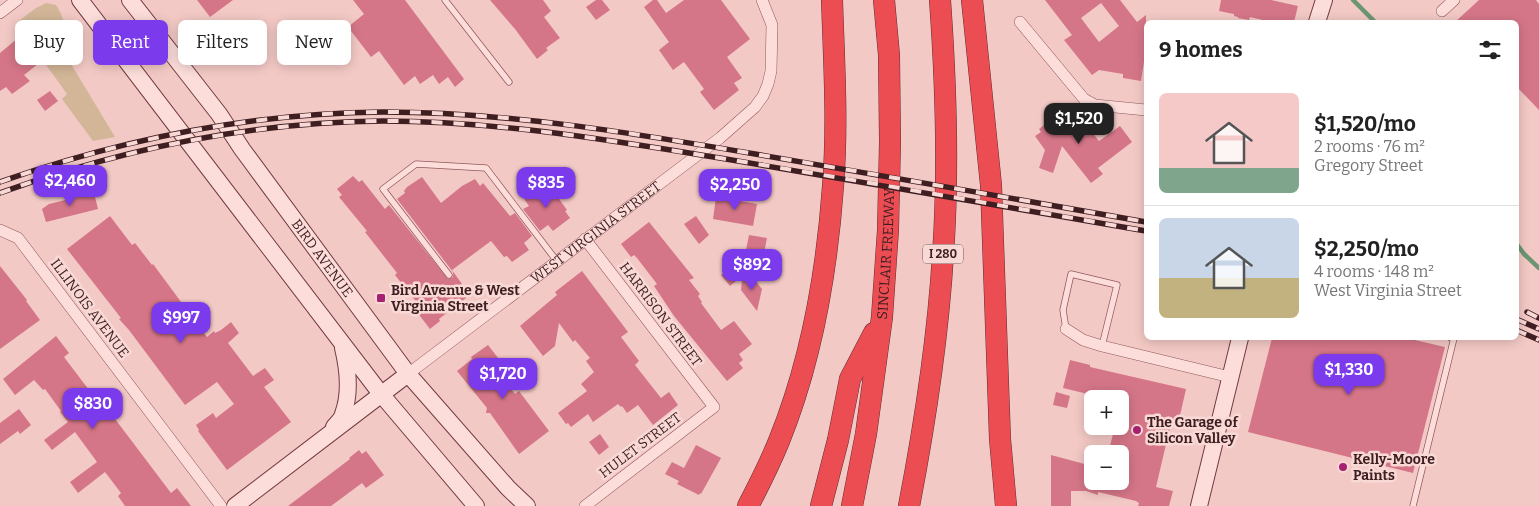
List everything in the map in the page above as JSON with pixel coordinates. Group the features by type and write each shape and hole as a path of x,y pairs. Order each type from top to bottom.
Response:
{"highway":[{"path":"748,506 779,440 796,391 810,339 820,289 833,185 835,134 832,0"},
{"name":"SINCLAIR FREEWAY","path":"852,506 866,434 882,317 888,230 889,55 884,0"},
{"name":"I 280","path":"909,506 921,445 935,350 944,253 946,143 944,56 940,0"},
{"path":"972,0 992,185 1000,439 1006,506"},
{"path":"821,506 838,440 850,379 882,317"}],"main road":[{"path":"80,0 381,394 476,506"},
{"name":"BIRD AVENUE","path":"130,0 219,114 242,149 408,374 508,488 527,506"},
{"path":"1318,20 1324,0"},
{"path":"1198,506 1239,340"},
{"path":"330,433 343,415 348,390 348,368 341,341"},
{"name":"WEST VIRGINIA STREET","path":"235,506 408,374"}],"street":[{"path":"0,13 17,0"},
{"name":"WEST VIRGINIA STREET","path":"408,374 556,260 709,146 741,121 755,107 763,96 771,71 772,25 762,0"},
{"path":"1442,11 1454,0"},
{"path":"1020,22 1084,99 1095,105 1144,110"},
{"name":"ILLINOIS AVENUE","path":"1,230 18,238 221,506"},
{"name":"HARRISON STREET","path":"585,239 714,407"},
{"path":"1066,329 1083,340 1102,346 1230,377"},
{"name":"HULET STREET","path":"585,506 714,407"}],"lane":[{"path":"445,0 509,82"},
{"path":"449,276 383,189 416,164 486,168 556,260"},
{"path":"1066,329 1063,310 1072,274 1117,285 1102,346"},
{"path":"1414,504 1454,340"}],"shaded area":[{"path":"46,3 56,5 63,20 20,20"},
{"path":"46,65 72,65 115,137 93,141 62,99 67,94"}],"building":[{"path":"197,0 233,0 210,17"},
{"path":"353,0 405,0 464,79 455,87 448,77 439,84 433,75 420,84 415,76 404,85 379,51 371,57 351,31 351,25 364,14"},
{"path":"490,0 543,0 551,11 544,17 560,38 546,48 548,50 537,59"},
{"path":"596,0 602,0 610,10 596,20 586,7"},
{"path":"653,0 657,0 666,13 684,0 721,0 750,39 727,57 742,78 734,83 739,90 714,110 700,92 704,89 684,62 673,70 659,50 669,42 644,7"},
{"path":"1045,0 1120,0 1137,22 1146,15 1146,20 1144,20 1144,62 1141,81 1123,78 1123,74 1099,70 1092,75 1064,40 1072,35","holes":["1101,3 1119,26 1099,42 1081,18"]},
{"path":"1221,0 1271,0 1298,6 1294,20 1263,20 1250,17 1249,20 1219,11"},
{"path":"1479,0 1536,0 1539,4 1539,110 1519,89 1519,20 1457,20"},
{"path":"15,40 15,65 37,65 24,75 30,81 12,94 6,87 0,91 0,53"},
{"path":"50,91 58,101 45,111 37,100"},
{"path":"1066,108 1082,128 1086,125 1099,141 1120,126 1132,142 1098,168 1103,174 1091,183 1062,146 1053,173 1039,168 1045,150 1035,136 1041,132 1039,129"},
{"path":"353,176 359,182 362,180 385,209 389,205 448,279 453,277 453,272 397,199 405,193 404,191 407,187 422,177 441,203 462,186 475,179 480,186 483,183 510,216 515,213 532,236 524,243 529,250 512,262 507,256 504,257 491,241 452,270 462,284 458,288 466,298 439,319 440,321 430,329 413,307 418,304 395,275 397,273 365,232 367,231 339,197 342,195 337,189"},
{"path":"545,183 550,190 552,189 567,210 565,211 570,218 553,231 548,225 540,231 523,209 529,206 524,199"},
{"path":"94,193 98,209 46,222 42,209 49,204"},
{"path":"716,197 757,204 753,226 713,219"},
{"path":"110,216 132,245 135,243 153,264 207,337 231,322 239,333 228,343 253,376 265,368 274,380 264,387 291,422 227,470 198,431 196,425 213,413 216,418 234,404 217,382 185,405 67,249"},
{"path":"696,216 709,235 699,244 684,224"},
{"path":"649,222 694,278 689,280 700,294 698,296 701,303 721,330 734,321 752,344 739,354 743,360 739,363 743,368 727,381 674,316 654,286 657,284 637,258 634,255 631,257 621,244"},
{"path":"749,235 767,238 764,253 746,250"},
{"path":"0,266 40,320 0,349"},
{"path":"730,268 735,268 741,277 730,286 721,275"},
{"path":"582,271 628,332 621,337 639,361 635,365 661,398 669,392 678,405 653,425 638,405 627,413 618,404 593,422 588,414 571,427 568,423 566,424 558,413 587,391 581,384 594,372 586,361 590,358 575,340 573,342 559,323 555,346 543,356 520,326 557,295 555,292"},
{"path":"750,274 762,289 757,311 741,290 742,280"},
{"path":"56,336 69,353 64,357 89,390 92,388 99,394 103,403 171,493 177,488 191,506 125,506 118,496 121,493 105,472 78,493 70,482 97,462 75,432 52,450 44,440 68,422 61,411 45,389 43,390 34,380 15,395 3,379"},
{"path":"1271,340 1415,340 1445,347 1413,473 1248,432"},
{"path":"488,345 502,363 495,368 515,394 519,391 549,431 519,454 490,413 486,413 487,408 457,371 472,359 471,357"},
{"path":"1070,360 1090,365 1090,367 1186,389 1179,420 1172,419 1156,487 1173,491 1169,506 1138,506 1139,503 1136,501 1098,492 1098,495 1086,491 1071,491 1071,506 1051,506 1051,455 1084,464 1084,490 1129,490 1129,445 1110,445 1113,435 1129,435 1129,390 1084,390 1084,393 1063,388"},
{"path":"1056,392 1070,396 1067,408 1053,405"},
{"path":"19,409 31,425 20,434 18,431 0,444 0,423"},
{"path":"600,434 609,447 599,455 589,442"},
{"path":"696,445 721,458 699,495 677,484 679,481 665,474 672,462 684,468"},
{"path":"359,450 362,454 366,451 384,475 366,488 362,483 331,506 288,506 350,459"}],"waterway":[{"path":"1353,0 1373,20"},
{"path":"1519,247 1539,268"}],"railway":[{"path":"0,182 93,153 141,141 237,123 334,114 430,113 523,120 616,131 1144,222"},
{"path":"0,193 93,163 188,141 285,126 383,121 426,122 510,128 636,145 1144,231"},
{"path":"1527,312 1539,318"},
{"path":"1519,320 1539,329"},
{"path":"1519,331 1539,340"}],"place":[{"name":"Bird Avenue & West Virginia Street","path":"381,298"},
{"name":"The Garage of Silicon Valley","path":"1137,430"},
{"name":"Kelly-Moore Paints","path":"1343,467"}]}
